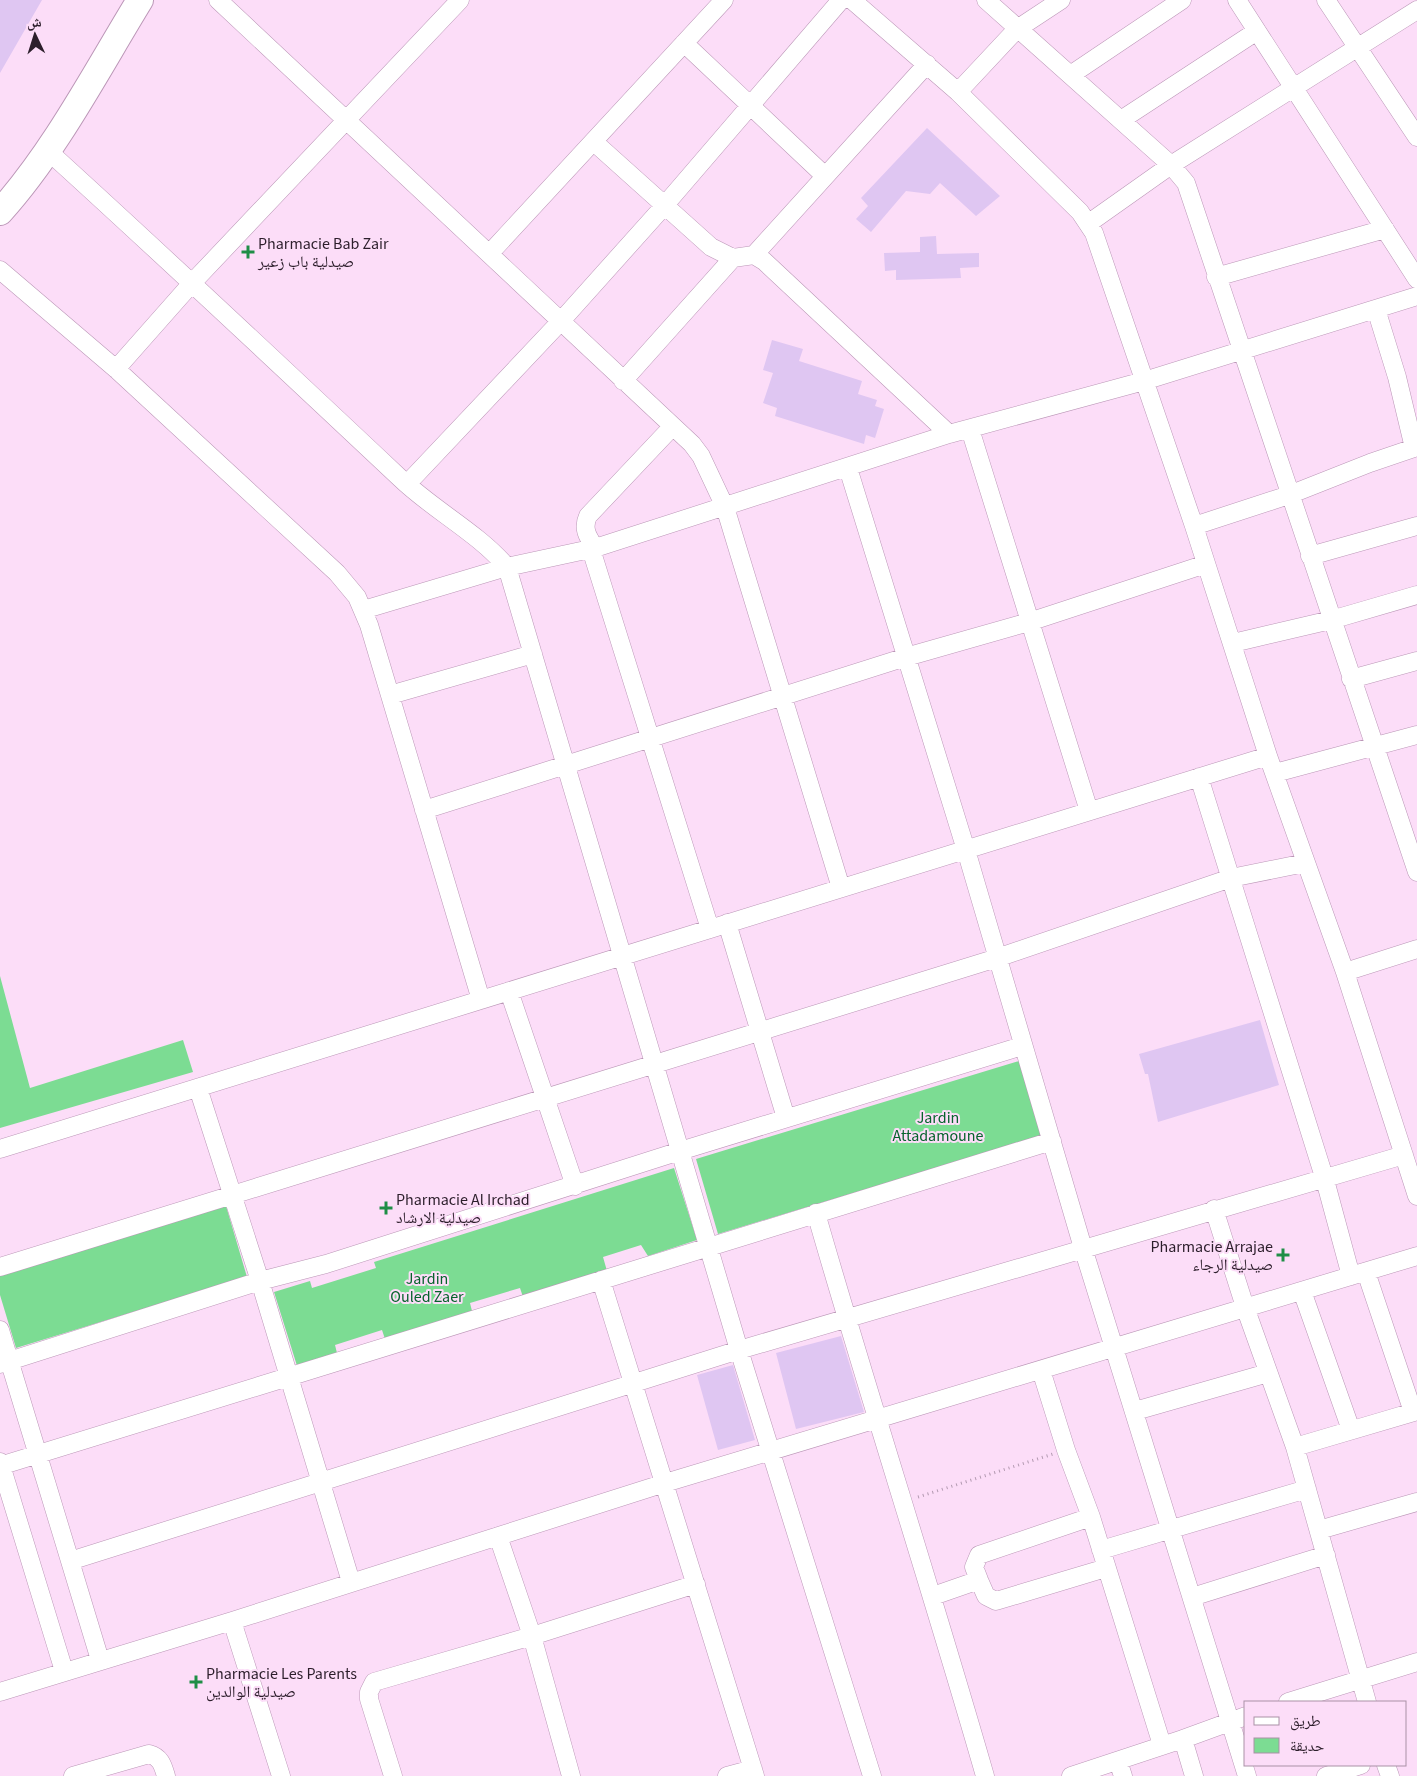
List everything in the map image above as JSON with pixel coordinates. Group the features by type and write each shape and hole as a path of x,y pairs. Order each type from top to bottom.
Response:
{"main road":[{"path":"0,212 19,191 47,150 140,0"}],"street":[{"path":"218,0 490,253 623,381 692,444 702,456 725,507 841,888"},
{"path":"116,369 192,283 460,0"},
{"path":"490,253 724,0"},
{"path":"407,484 560,321 664,206 841,0"},
{"path":"852,0 958,92 1089,223 1194,526 1268,756 1345,972 1417,1196"},
{"path":"986,0 1072,74 1171,164 1179,173 1189,191 1216,277 1417,872"},
{"path":"958,92 1017,28 1061,0"},
{"path":"1072,74 1182,0"},
{"path":"1237,0 1417,278"},
{"path":"1326,0 1356,48 1417,137"},
{"path":"1089,223 1171,164 1417,10"},
{"path":"1121,120 1257,31"},
{"path":"684,44 825,176"},
{"path":"754,255 927,64"},
{"path":"594,142 711,248 734,258 754,255 764,261 949,434"},
{"path":"47,150 407,484 491,550 507,567 564,765 739,1350 872,1776"},
{"path":"1216,277 1385,229"},
{"path":"623,381 734,258"},
{"path":"0,270 116,369 337,573 357,597 363,610 390,695 481,1000"},
{"path":"363,610 507,567 593,549 949,434 1144,381 1417,296"},
{"path":"1194,526 1289,495 1416,448 1376,309"},
{"path":"672,427 588,516 584,523 710,929"},
{"path":"970,429 1029,622 1090,811"},
{"path":"848,468 966,850 1022,1046 1083,1248 1192,1597 1238,1718 1244,1757"},
{"path":"1310,556 1417,526"},
{"path":"424,810 906,657 1029,622 1206,564"},
{"path":"1233,643 1331,620 1417,595"},
{"path":"390,695 533,654"},
{"path":"1351,680 1417,661"},
{"path":"1275,773 1375,748 1417,735"},
{"path":"0,1149 1268,756"},
{"path":"1199,777 1325,1180 1358,1274 1415,1412 1295,1446"},
{"path":"0,1267 997,958 1231,878 1305,863"},
{"path":"727,924 786,1118"},
{"path":"1345,972 1417,949"},
{"path":"509,991 575,1186"},
{"path":"5,1362 260,1280 326,1264 680,1151 1022,1046"},
{"path":"198,1088 260,1280 351,1582"},
{"path":"64,1672 0,1465 289,1378 1052,1141"},
{"path":"70,1562 739,1350 1214,1209 1325,1180 1404,1155"},
{"path":"1214,1209 1245,1307 1295,1446 1367,1701"},
{"path":"816,1213 901,1503 933,1596 984,1776"},
{"path":"0,1692 232,1621 665,1483 876,1421 1115,1346 1417,1256"},
{"path":"601,1280 754,1772 727,1776"},
{"path":"1302,1291 1350,1430"},
{"path":"0,1330 5,1362 38,1454 100,1660"},
{"path":"1041,1370 1066,1450 1092,1517 1106,1568 1162,1745"},
{"path":"1134,1411 1268,1373"},
{"path":"1101,1550 1308,1489"},
{"path":"1319,1530 1417,1502"},
{"path":"1092,1517 980,1555 974,1567 986,1596 996,1601 1106,1568"},
{"path":"498,1536 532,1636 571,1776"},
{"path":"1192,1597 1326,1555"},
{"path":"933,1596 979,1580"},
{"path":"393,1776 370,1699 369,1692 374,1682 532,1636 696,1584"},
{"path":"232,1621 281,1776"},
{"path":"1291,1701 1417,1662"},
{"path":"1070,1776 1120,1768 1162,1745 1184,1740 1238,1718"},
{"path":"1184,1740 1194,1776"},
{"path":"75,1776 149,1754 156,1756 160,1760 166,1776"},
{"path":"1326,1776 1358,1766"}],"path":[{"path":"901,1503 1066,1450"}],"green space":[{"path":"0,976 30,1088 183,1040 193,1072 0,1128"},
{"name":"Jardin Attadamoune","path":"1019,1061 1041,1136 718,1234 696,1159"},
{"name":"Jardin Ouled Zaer","path":"674,1168 697,1240 648,1256 641,1245 603,1257 607,1271 523,1297 520,1288 470,1303 473,1315 386,1342 382,1330 335,1345 338,1357 298,1369 274,1292 310,1281 312,1288 376,1268 374,1262"},
{"path":"226,1206 247,1277 16,1348 0,1295 0,1276"}],"building":[{"path":"0,0 42,0 0,73"},
{"path":"927,128 1000,196 976,216 940,183 930,194 906,191 871,232 856,219 868,206 861,198"},
{"path":"936,236 937,254 979,253 979,267 960,268 961,278 896,280 896,270 885,271 884,253 920,252 920,237"},
{"path":"772,340 803,349 799,361 862,381 858,394 877,400 875,406 884,409 875,438 866,435 864,444 775,416 777,408 763,403 773,373 763,370"},
{"path":"1260,1020 1279,1085 1158,1122 1148,1074 1145,1074 1139,1054"},
{"path":"841,1336 864,1412 796,1429 776,1353"},
{"path":"733,1365 755,1440 718,1450 697,1375"}],"place":[{"name":"Pharmacie Bab Zair صيدلية باب زعير","path":"248,252"},
{"name":"Pharmacie Al Irchad صيدلية الارشاد","path":"386,1208"},
{"name":"Pharmacie Arrajae صيدلية الرجاء","path":"1283,1255"},
{"name":"Pharmacie Les Parents صيدلية الوالدين","path":"196,1682"}]}
